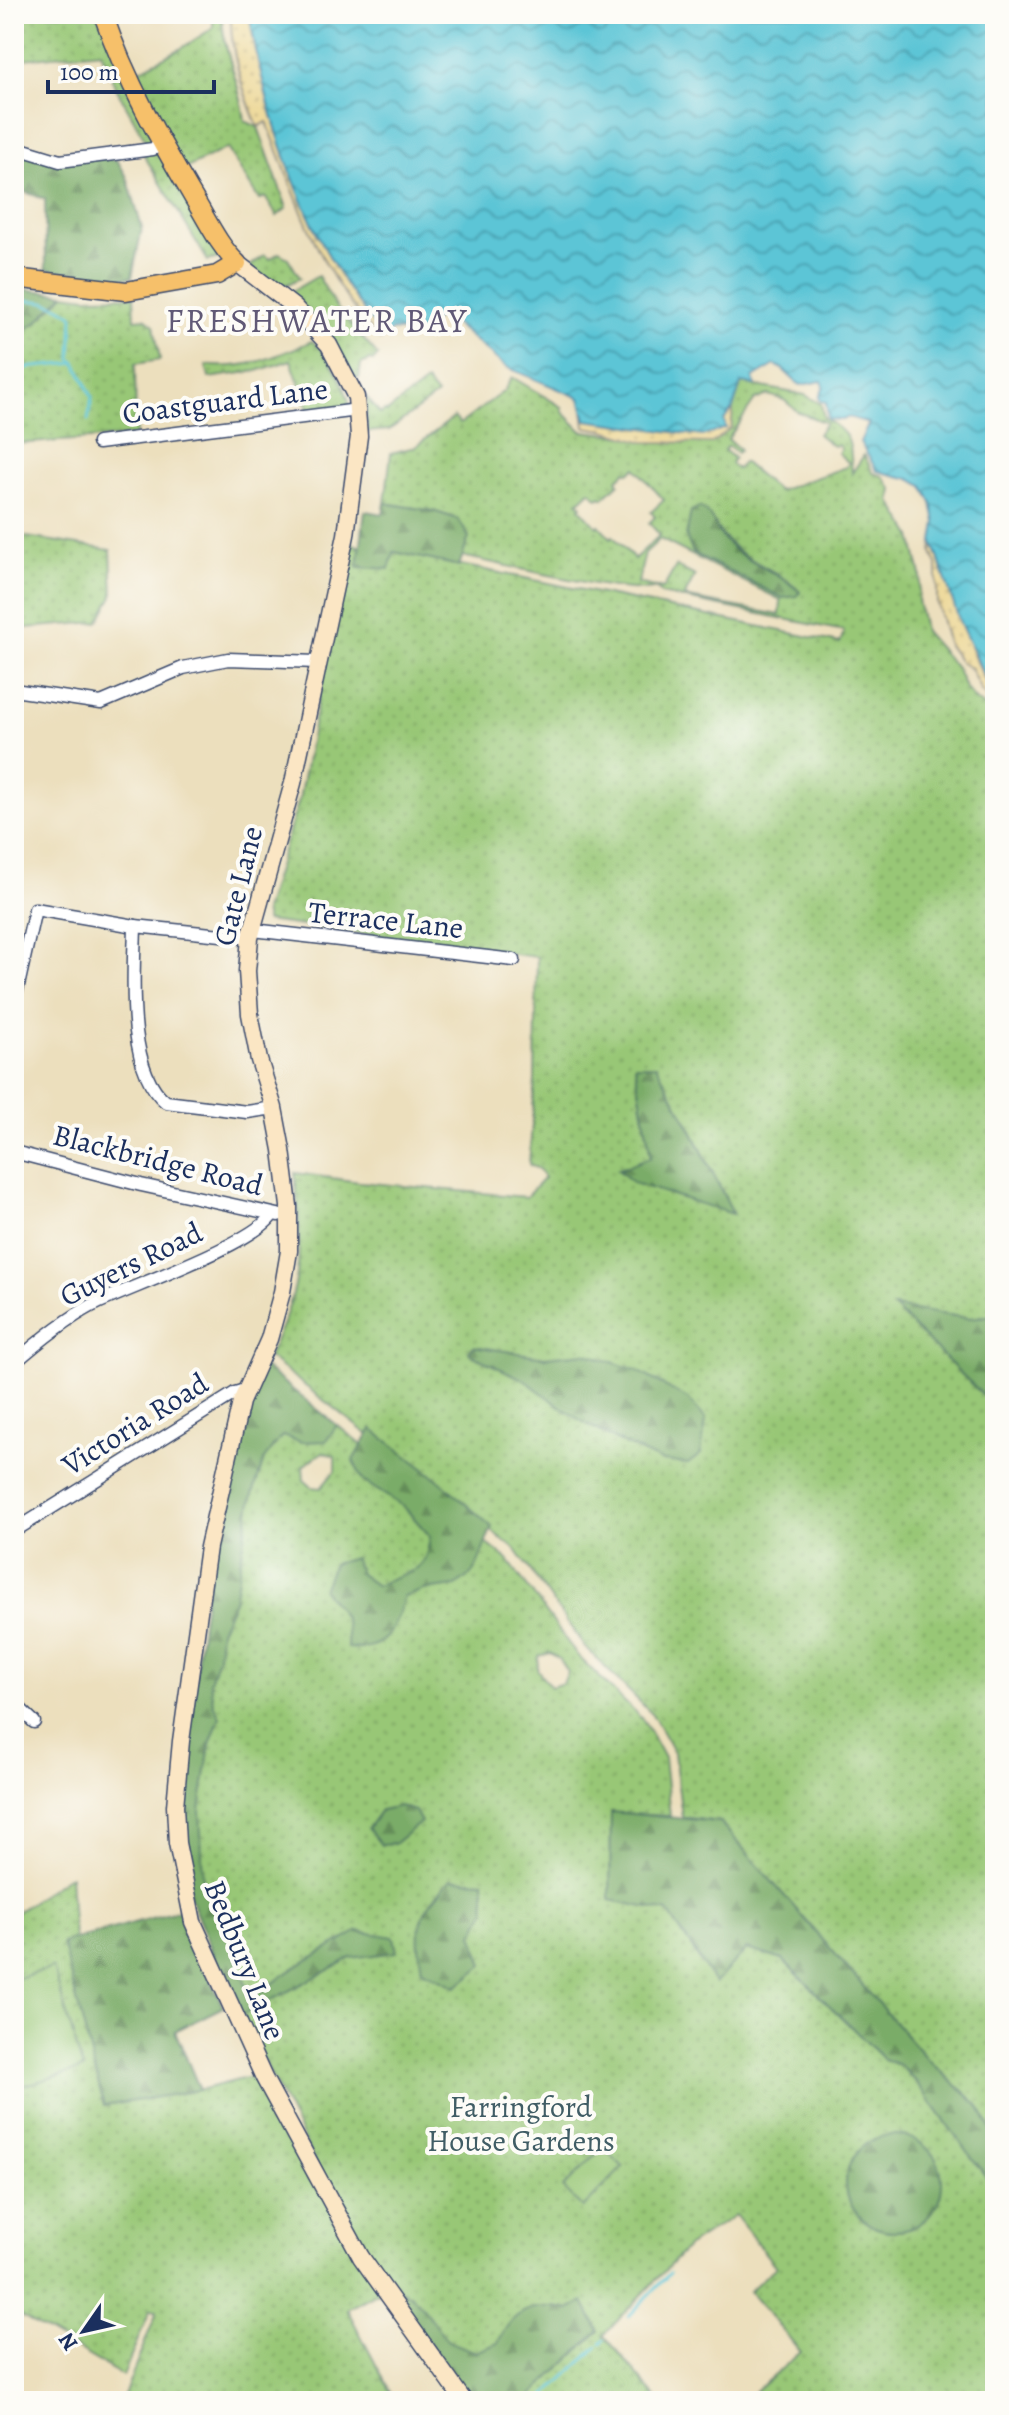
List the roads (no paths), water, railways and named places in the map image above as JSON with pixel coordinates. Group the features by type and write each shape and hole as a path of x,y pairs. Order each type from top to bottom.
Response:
{"main road":[{"path":"14,278 126,291 217,275 237,263 207,221 163,145 121,65 103,14"}],"street":[{"path":"14,147 60,161 153,149 163,145"},
{"name":"Gate Lane","path":"237,263 277,292 329,345 354,391 359,436 352,501 293,783 252,934 247,971 250,1014 282,1150 281,1215 289,1251 269,1339 245,1390"},
{"name":"Coastguard Lane","path":"98,443 358,410"},
{"path":"14,690 101,703 183,668 228,659 317,662"},
{"name":"Terrace Lane","path":"14,1004 35,909 135,926 252,934 514,960"},
{"path":"135,926 133,1007 137,1042 155,1094 166,1102 247,1112 274,1108"},
{"name":"Blackbridge Road","path":"14,1152 141,1185 281,1215"},
{"name":"Guyers Road","path":"14,1363 91,1307 218,1250 281,1215"},
{"name":"Victoria Road","path":"14,1531 138,1452 235,1393 245,1390"},
{"name":"Bedbury Lane","path":"245,1390 208,1547 189,1678 175,1806 185,1890 193,1922 220,1986 327,2198 381,2287 464,2401"},
{"path":"14,1675 15,1705 34,1722"}],"water":[{"path":"249,14 995,14 995,699 960,623 933,542 936,522 932,503 923,486 910,479 877,471 860,442 869,423 849,417 828,419 826,402 819,397 824,386 822,381 801,385 775,365 753,378 755,385 741,383 733,408 724,420 726,428 702,436 586,420 580,398 506,367 443,314 418,333 392,330 384,337 357,302 334,264 296,185 268,101"}],"waterway":[{"path":"14,301 45,302 73,316 71,359 76,363 92,397 88,420"},
{"path":"14,369 76,363"},
{"path":"629,2316 670,2273"},
{"path":"601,2343 604,2340"},
{"path":"540,2401 598,2346"}],"district":[{"name":"FRESHWATER BAY","path":"317,320"}],"park label":[{"name":"Farringford House Gardens","path":"521,2124"}]}
